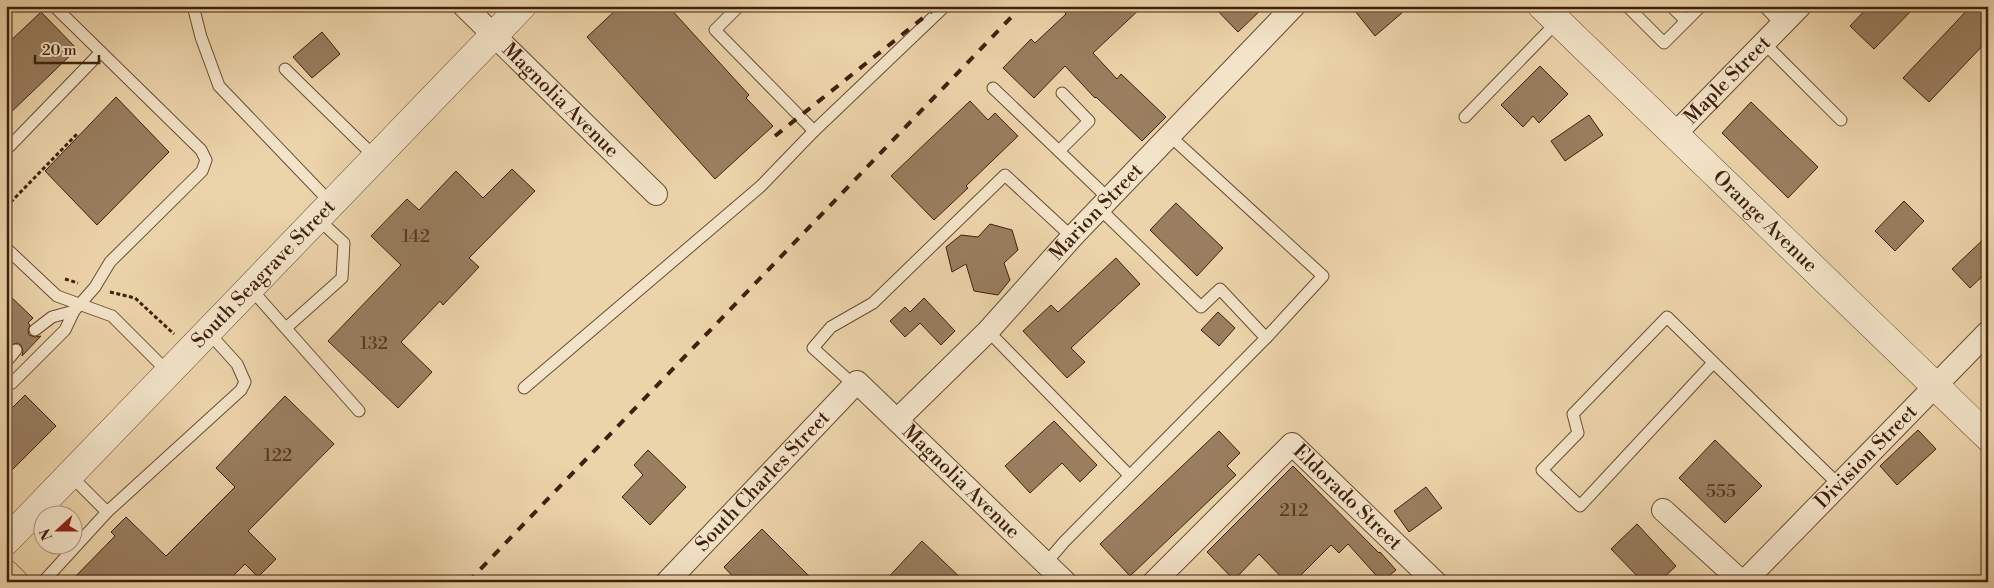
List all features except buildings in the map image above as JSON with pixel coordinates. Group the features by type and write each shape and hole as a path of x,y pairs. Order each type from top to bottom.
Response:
{"main road":[{"path":"6,574 14,582"}],"street":[{"name":"Magnolia Avenue","path":"464,6 656,194"},
{"name":"South Seagrave Street","path":"6,541 522,6"},
{"name":"Marion Street","path":"897,420 988,331 1072,237 1294,6"},
{"name":"Maple Street","path":"1675,134 1800,6"},
{"name":"Orange Avenue","path":"1550,14 1988,437"},
{"name":"Division Street","path":"1743,582 1988,332"},
{"name":"Magnolia Avenue","path":"856,383 897,420 1050,574"},
{"name":"South Charles Street","path":"667,582 856,383"},
{"name":"Eldorado Street","path":"1154,582 1292,444 1436,582"},
{"path":"1663,510 1743,582"}],"lane":[{"path":"6,10 10,6"},
{"path":"6,386 12,384 64,330 77,307 95,287 110,262 202,172 206,160 201,150 54,6"},
{"path":"193,6 201,37 219,86 325,212 344,243 342,278 286,328"},
{"path":"739,6 715,30 814,131"},
{"path":"524,388 761,186 814,131 945,6"},
{"path":"1627,6 1664,43 1701,6"},
{"path":"1671,6 1686,21"},
{"path":"1764,6 1782,25"},
{"path":"1465,117 1550,14"},
{"path":"1764,43 1841,120"},
{"path":"6,150 101,52"},
{"path":"284,69 376,158"},
{"path":"993,88 1059,152 1104,204 1201,307 1220,289 1266,338"},
{"path":"1059,152 1089,121 1062,93"},
{"path":"1050,574 1064,542 1266,338 1324,276 1170,136"},
{"path":"856,383 813,348 831,327 873,303 1006,175 1072,237"},
{"path":"6,248 57,296 77,307 112,316 169,373"},
{"path":"250,288 359,411"},
{"path":"35,330 52,317 77,307"},
{"path":"1713,363 1580,506 1542,470 1578,433 1573,414 1667,317 1839,485"},
{"path":"988,331 1129,475"},
{"path":"42,582 107,512 241,390 244,382 237,364 208,332"},
{"path":"6,362 16,350"},
{"path":"70,475 107,512"}],"path":[{"path":"6,207 77,134 79,135"}],"railway":[{"path":"775,136 938,6"},
{"path":"468,582 1022,6"}]}
